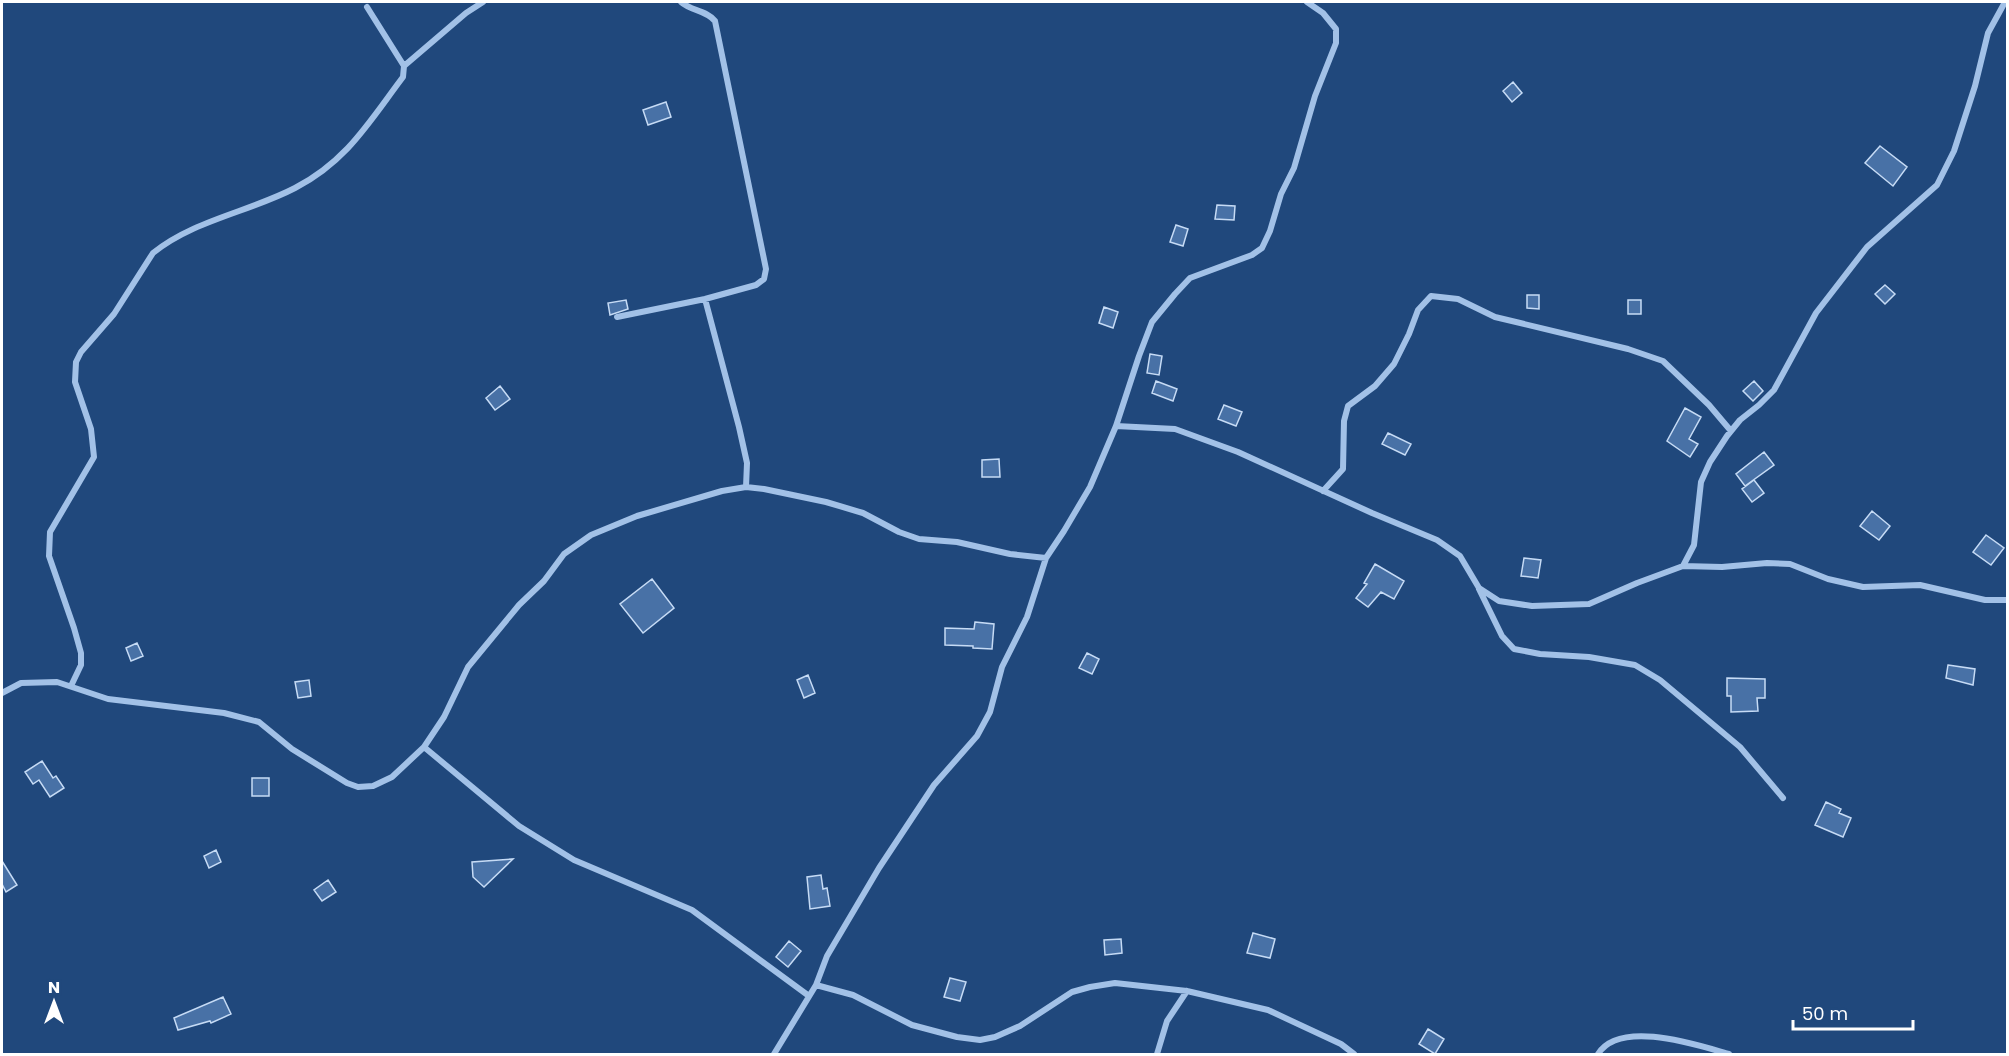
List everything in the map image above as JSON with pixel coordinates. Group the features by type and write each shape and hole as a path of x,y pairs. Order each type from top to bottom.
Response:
{"street":[{"path":"404,66 466,13 483,2"},
{"path":"617,317 756,285 764,279 766,270 715,21 710,15 687,8 681,2"},
{"path":"774,1054 816,985 827,956 879,868 934,785 977,736 986,720 1002,667 1027,617 1046,558 1090,487 1116,426 1152,322 1190,278 1252,255 1262,248 1281,195 1294,168 1315,96 1336,43 1336,29 1323,13 1307,2"},
{"path":"1683,566 1694,545 1701,482 1710,462 1740,420 1774,390 1816,313 1867,247 1937,185 1954,152 1975,86 1988,33 2005,2"},
{"path":"71,686 81,665 81,653 54,573 48,546 50,532 94,457 91,429 75,382 76,362 81,352 114,314 153,253 188,231 296,188 348,149 364,132 403,77 404,66 367,7"},
{"path":"1323,491 1342,469 1344,421 1348,406 1375,386 1394,364 1418,310 1431,296 1458,299 1495,317 1606,343 1663,361 1709,405 1731,431"},
{"path":"705,298 747,463 746,487"},
{"path":"1116,426 1174,429 1238,452 1437,540 1460,556 1479,588 1502,636 1514,649 1540,654 1589,657 1635,665 1660,680 1740,747 1783,798"},
{"path":"2,693 21,683 57,682 108,699 224,712 259,722 292,749 346,783 358,787 373,786 392,777 424,747 444,717 468,667 519,605 544,581 564,554 591,535 637,516 722,491 746,487 826,502 863,513 899,532 919,538 957,542 1010,554 1046,558"},
{"path":"1479,588 1499,601 1532,606 1589,604 1683,566 1722,567 1767,563 1790,564 1828,579 1863,587 1920,585 1985,600 2007,600"},
{"path":"424,747 519,826 574,860 692,910 809,996"},
{"path":"816,985 854,995 912,1025 957,1037 980,1040 995,1037 1020,1026 1072,992 1090,987 1115,983 1187,991 1268,1010 1341,1044 1353,1054"},
{"path":"1157,1054 1167,1022 1187,991"},
{"path":"1598,1054 1616,1040 1632,1036 1687,1042 1729,1054"}],"building":[{"path":"1513,82 1522,93 1512,102 1503,91"},
{"path":"666,102 671,117 648,125 643,110"},
{"path":"1880,146 1907,167 1893,186 1865,163"},
{"path":"1217,205 1235,206 1234,220 1215,219"},
{"path":"1176,225 1188,229 1183,246 1170,242"},
{"path":"1885,285 1895,294 1885,304 1875,294"},
{"path":"1527,295 1539,295 1539,309 1527,308"},
{"path":"626,300 628,309 610,315 608,303"},
{"path":"1628,300 1641,300 1641,314 1628,314"},
{"path":"1104,307 1118,312 1113,328 1099,323"},
{"path":"1150,354 1162,356 1159,375 1147,373"},
{"path":"1156,381 1177,389 1173,401 1152,393"},
{"path":"1754,381 1763,391 1753,401 1743,391"},
{"path":"500,386 510,399 495,410 486,398"},
{"path":"1224,405 1242,412 1236,426 1218,419"},
{"path":"1685,408 1701,417 1689,439 1698,444 1690,457 1667,441"},
{"path":"1388,433 1411,444 1405,455 1382,444"},
{"path":"1764,452 1774,465 1745,486 1736,474"},
{"path":"999,459 1000,477 982,477 982,460"},
{"path":"1754,480 1764,493 1752,502 1742,489"},
{"path":"1872,511 1890,526 1879,540 1860,526"},
{"path":"1986,535 2004,548 1991,565 1973,552"},
{"path":"1524,558 1541,560 1538,578 1521,576"},
{"path":"1375,564 1404,581 1394,599 1381,592 1368,607 1356,598 1367,584 1364,583"},
{"path":"652,579 674,608 643,633 620,604"},
{"path":"975,622 994,624 992,649 945,645 945,628 974,629"},
{"path":"137,643 143,656 131,661 126,648"},
{"path":"1087,653 1099,659 1092,674 1079,668"},
{"path":"1948,665 1975,669 1973,685 1946,678"},
{"path":"808,675 815,693 804,698 797,680"},
{"path":"1727,678 1765,679 1765,698 1757,698 1758,711 1731,712 1731,696 1727,696"},
{"path":"309,680 311,696 298,698 295,682"},
{"path":"42,761 53,778 56,776 64,788 50,797 39,780 33,784 25,772"},
{"path":"252,778 269,778 269,796 252,796"},
{"path":"1826,802 1841,809 1839,813 1851,818 1843,837 1815,825"},
{"path":"216,850 221,862 209,868 204,856"},
{"path":"513,859 484,887 473,877 472,862"},
{"path":"2,861 17,885 6,892 2,884"},
{"path":"821,875 823,889 827,888 830,906 810,909 807,877"},
{"path":"328,880 336,892 322,901 314,890"},
{"path":"1253,933 1275,939 1270,958 1247,953"},
{"path":"1121,939 1122,953 1105,955 1104,940"},
{"path":"789,941 801,951 788,967 776,957"},
{"path":"950,978 966,982 960,1001 944,997"},
{"path":"223,997 231,1014 211,1023 210,1021 178,1030 174,1018"},
{"path":"1428,1029 1444,1039 1435,1054 1419,1044"}]}
